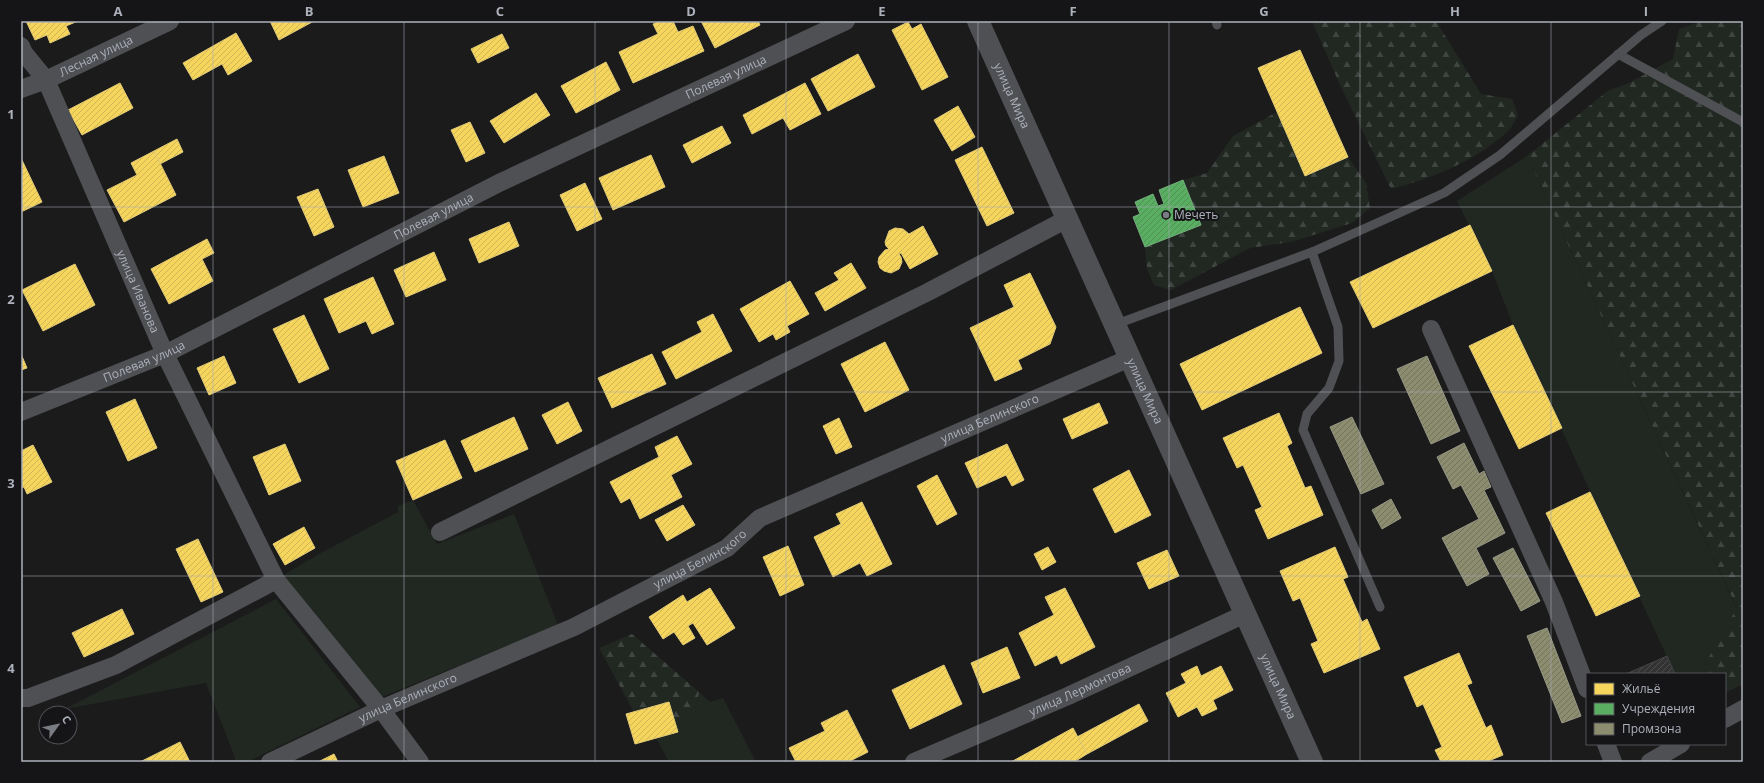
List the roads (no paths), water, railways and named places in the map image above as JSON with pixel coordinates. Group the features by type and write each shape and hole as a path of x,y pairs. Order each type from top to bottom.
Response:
{"street":[{"name":"Лесная улица","path":"21,89 46,80 170,21"},
{"name":"Полевая улица","path":"21,412 165,354 499,183 846,21"},
{"name":"улица Мира","path":"978,21 1312,762"},
{"name":"улица Иванова","path":"21,46 24,53 46,80 165,354 276,580 381,709 420,762"},
{"path":"440,532 928,292 1067,219"},
{"path":"1431,329 1554,602 1586,686"},
{"name":"улица Белинского","path":"270,762 381,709 574,627 727,548 760,518 1130,358"},
{"path":"21,698 28,698 116,665 276,580"},
{"name":"улица Лермонтова","path":"914,762 1068,696 1245,614"},
{"path":"1726,718 1743,709"},
{"path":"1606,745 1613,762"},
{"path":"1650,762 1679,745"}],"lane":[{"path":"1114,325 1312,252 1444,193 1500,155 1641,34 1662,21"},
{"path":"1618,54 1743,122"},
{"path":"1312,252 1338,327 1339,361 1329,388 1307,414 1303,430 1380,607"}],"place":[{"name":"Мечеть","path":"1166,215"}]}
